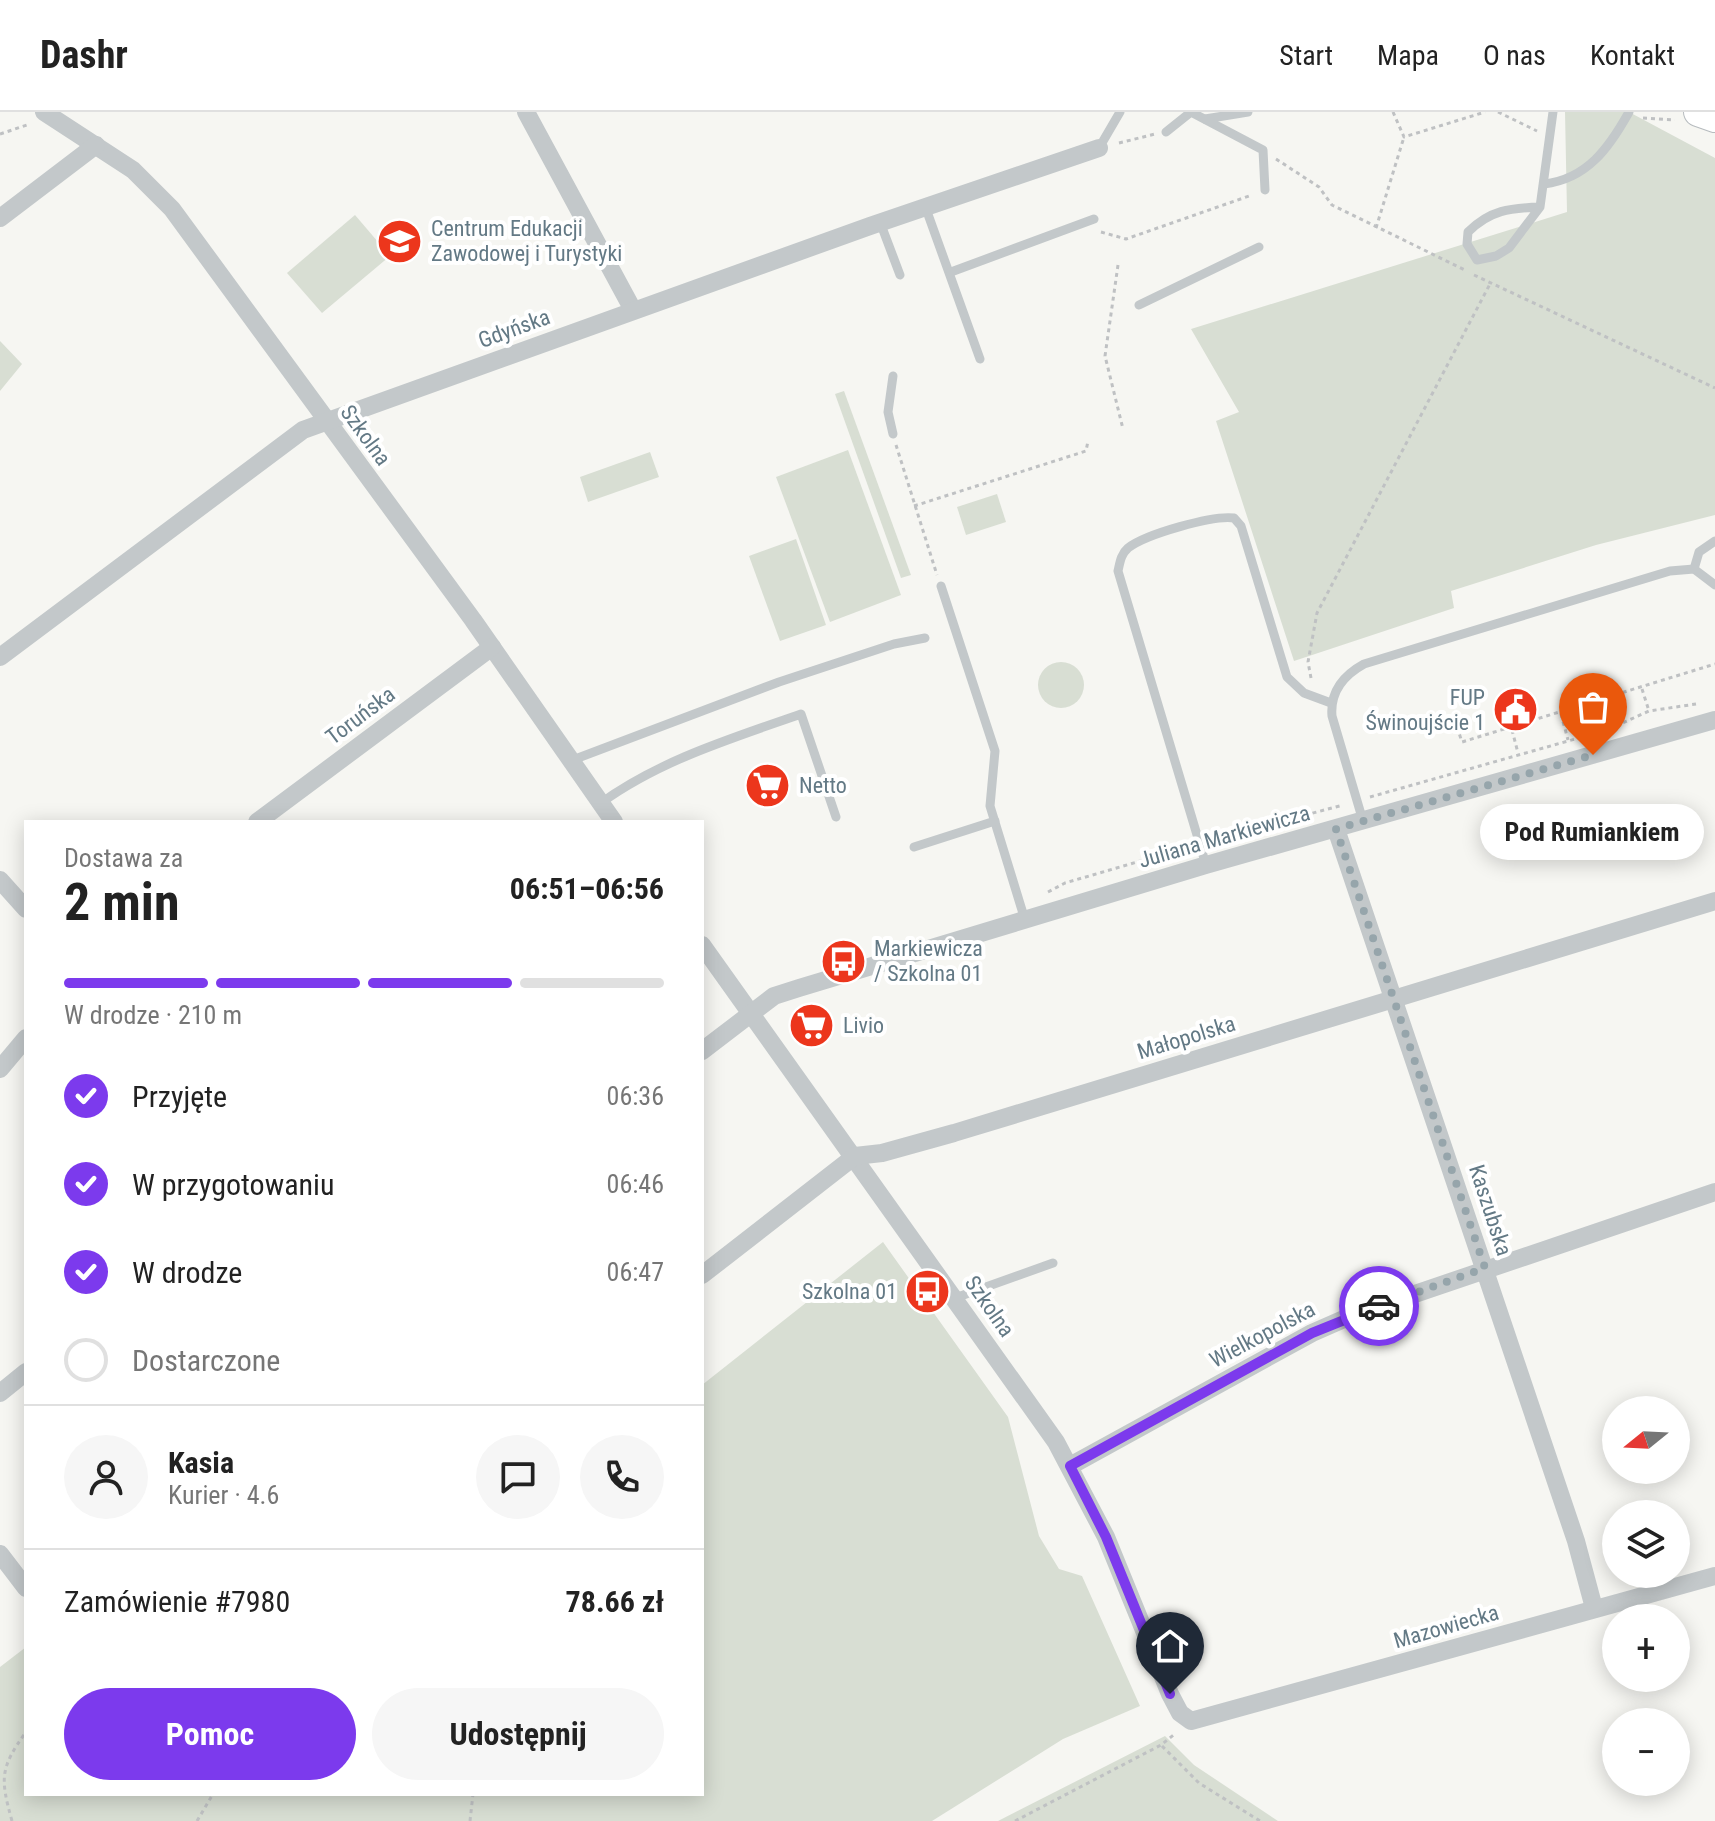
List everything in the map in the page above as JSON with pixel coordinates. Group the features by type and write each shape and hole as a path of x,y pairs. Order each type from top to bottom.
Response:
{"main road":[{"path":"1691,116 1715,118"}],"street":[{"name":"Szkolna","path":"45,112 133,170 172,209 492,647 613,820"},
{"path":"526,112 633,310"},
{"path":"0,218 96,145"},
{"name":"Gdyńska","path":"0,657 303,430 925,206 1099,148"},
{"name":"Toruńska","path":"260,820 492,647"},
{"name":"Juliana Markiewicza","path":"704,1049 774,996 1206,865 1715,720"},
{"name":"Kaszubska","path":"1336,829 1396,998 1576,1541 1594,1608"},
{"path":"0,880 24,907"},
{"name":"Małopolska","path":"704,1273 855,1156 882,1153 954,1133 1715,901"},
{"name":"Szkolna","path":"704,948 855,1156 1070,1466 1106,1537 1170,1694 1180,1713 1191,1721"},
{"path":"0,1069 24,1040"},
{"name":"Wielkopolska","path":"1070,1466 1312,1333 1485,1268 1715,1192"},
{"path":"0,1393 24,1374"},
{"path":"0,1554 24,1585"},
{"name":"Mazowiecka","path":"1191,1721 1715,1576"}],"lane":[{"path":"1099,148 1120,112"},
{"path":"1161,132 1191,112 1263,150 1265,190"},
{"path":"1205,119 1248,112"},
{"path":"1540,207 1508,208 1483,217 1468,232 1467,244 1477,260 1496,256 1509,248 1540,207 1553,112"},
{"path":"1544,184 1563,182 1590,165 1634,114"},
{"path":"925,206 980,359"},
{"path":"951,272 1094,219"},
{"path":"880,222 900,275"},
{"path":"1139,305 1259,247"},
{"path":"893,376 888,412 893,434"},
{"path":"1206,865 1118,571 1120,558 1129,548 1148,539 1210,520 1234,518 1241,526 1287,677 1304,693 1331,703"},
{"path":"1694,569 1699,552 1715,541"},
{"path":"1363,821 1337,736 1331,703 1349,672 1364,664 1670,571 1694,569 1715,585"},
{"path":"941,586 995,751 990,806 1025,920"},
{"path":"570,761 779,682 894,644 925,638"},
{"path":"600,803 637,780 687,756 801,714 836,817"},
{"path":"914,847 995,821"},
{"path":"955,1298 1053,1263"}],"path":[{"path":"0,134 38,122 45,112"},
{"path":"1376,228 1404,137 1393,112"},
{"path":"1404,137 1485,112"},
{"path":"1498,112 1551,139"},
{"path":"1634,114 1691,116"},
{"path":"1138,138 1161,132"},
{"path":"1263,150 1319,187 1332,205 1715,388"},
{"path":"1101,232 1126,239 1265,190"},
{"path":"1118,265 1105,356 1123,429"},
{"path":"1336,691 1312,686 1308,662 1317,613 1386,490 1491,282"},
{"path":"893,434 941,586"},
{"path":"914,506 1086,451 1088,441"},
{"path":"1457,727 1462,742 1599,703 1715,664"},
{"path":"1642,689 1649,711"},
{"path":"1599,703 1607,730"},
{"path":"1561,714 1568,740"},
{"path":"1511,729 1518,753"},
{"path":"1015,1821 1161,1745 1191,1721"},
{"path":"12,1821 5,1797 4,1762 24,1735"},
{"path":"1161,1745 1199,1783 1260,1821"},
{"path":"197,1821 212,1796"},
{"path":"470,1821 473,1796"}],"shaded area":[{"path":"1565,112 1629,112 1715,158 1715,515 1596,545 1451,591 1454,608 1294,661 1216,421 1239,412 1191,329 1567,212"},
{"path":"355,215 390,256 322,313 287,273"},
{"path":"0,341 22,364 0,391"},
{"path":"844,391 911,575 901,578 835,394"},
{"path":"848,450 901,595 830,622 776,477"},
{"path":"650,452 659,477 588,502 580,477"},
{"path":"997,494 1006,522 966,535 957,507"},
{"path":"796,539 826,625 780,641 749,556"},
{"path":"1061,662 1077,669 1084,685 1077,701 1061,708 1045,701 1038,685 1045,669"},
{"path":"883,1242 1008,1417 1039,1536 1059,1569 1082,1576 1140,1706 1063,1739 932,1821 0,1821 0,1667 24,1649 24,1796 704,1796 704,1383"},
{"path":"1165,1736 1194,1765 1278,1821 998,1821"}],"way so far":[{"path":"1379,1306 1485,1268 1396,998 1336,829 1593,755"}],"place":[{"name":"Centrum Edukacji Zawodowej i Turystyki","path":"400,241"},
{"name":"FUP Świnoujście 1","path":"1516,710"},
{"name":"Pod Rumiankiem","path":"1593,755"},
{"name":"Netto","path":"768,785"},
{"name":"Markiewicza / Szkolna 01","path":"843,961"},
{"name":"Livio","path":"812,1025"},
{"name":"Szkolna 01","path":"928,1291"}],"route":[{"path":"1170,1694 1106,1537 1070,1466 1312,1333 1379,1306"}]}
